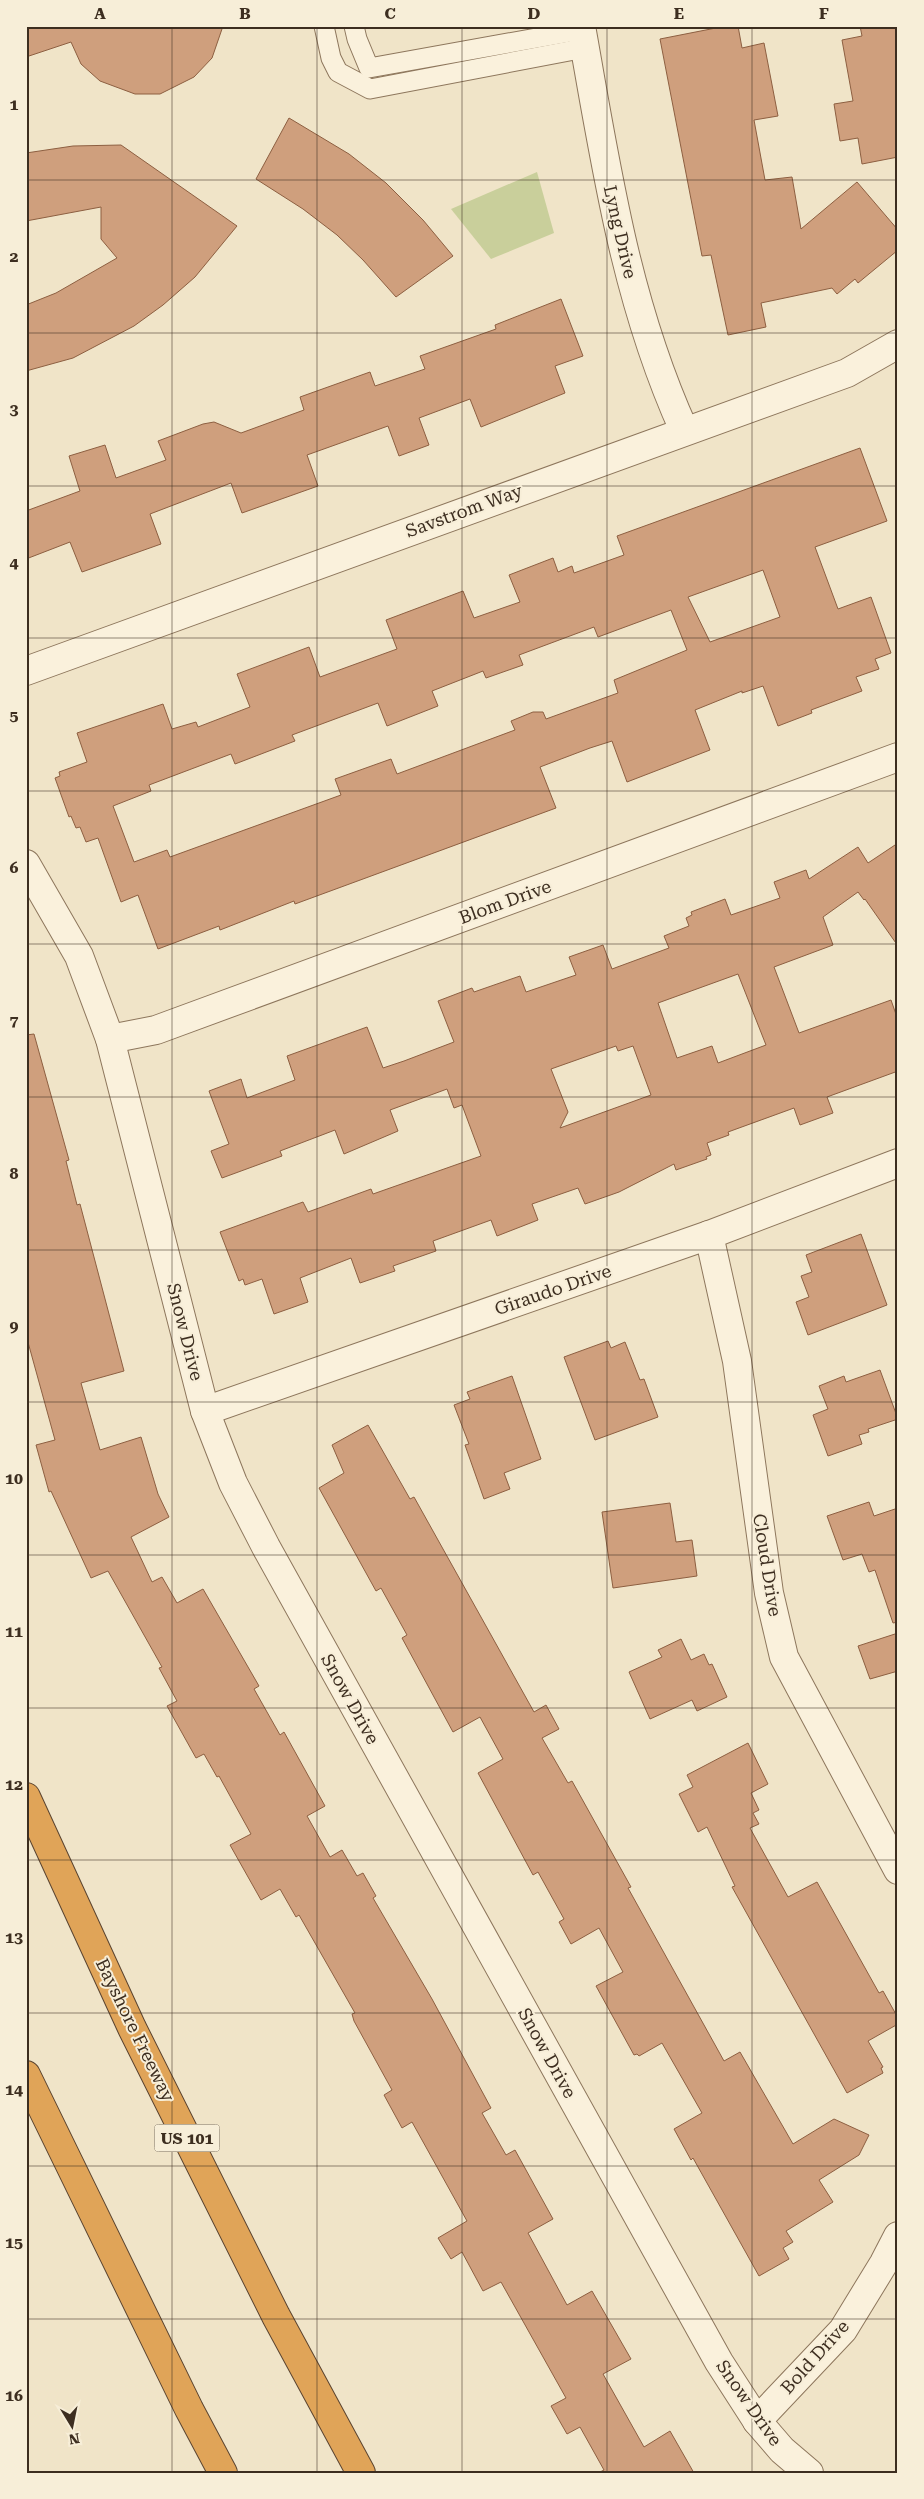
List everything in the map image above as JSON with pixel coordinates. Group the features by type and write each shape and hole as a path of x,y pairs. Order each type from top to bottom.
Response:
{"highway":[{"name":"Bayshore Freeway","path":"26,1797 132,2028 276,2316 361,2473"},
{"path":"26,2074 222,2473"}],"street":[{"name":"Lyng Drive","path":"582,35 616,222 635,297 666,390 684,430"},
{"name":"Savstrom Way","path":"26,671 684,430 847,373 898,344"},
{"name":"Blom Drive","path":"110,1039 156,1030 898,757"},
{"name":"Snow Drive","path":"26,864 79,956 110,1039 205,1410 233,1483 266,1547 714,2353 757,2421 782,2450 809,2473"},
{"name":"Giraudo Drive","path":"205,1410 709,1235 898,1163"},
{"name":"Cloud Drive","path":"709,1235 737,1360 769,1593 784,1656 898,1870"},
{"name":"Bold Drive","path":"757,2421 843,2330 884,2263 898,2236"}],"lane":[{"path":"324,26 330,58 338,72 370,89 582,35"},
{"path":"354,26 357,39 370,68 582,35"}],"green space":[{"path":"537,172 554,233 491,259 451,209"}],"building":[{"path":"26,26 223,26 212,58 194,77 160,94 135,94 100,81 81,64 71,42 26,57"},
{"path":"726,26 738,26 742,48 764,43 778,116 754,120 765,180 792,177 801,229 857,182 898,230 898,250 858,283 855,279 837,294 832,288 761,303 766,327 728,335 711,255 702,256 660,39"},
{"path":"860,26 898,26 898,157 862,164 858,138 840,141 834,104 853,101 842,40 862,36"},
{"path":"289,118 349,154 386,183 423,220 453,256 396,297 363,260 337,235 303,209 256,179"},
{"path":"121,145 237,226 195,277 163,305 134,326 73,358 26,371 26,305 56,293 117,258 101,239 101,207 26,221 26,153 73,146"},
{"path":"561,299 583,356 555,366 565,393 481,427 470,399 419,418 429,445 399,456 388,426 307,455 318,486 242,513 231,483 150,514 161,544 82,572 70,542 26,559 26,511 80,491 69,456 105,445 116,478 166,460 158,441 203,424 214,422 241,433 304,410 300,397 370,372 375,386 425,369 420,356 496,329 495,325"},
{"path":"860,448 887,521 815,547 838,609 871,597 891,653 875,659 879,669 856,677 862,691 811,710 812,713 778,726 763,686 742,693 742,691 695,710 710,750 627,782 612,741 590,748 540,767 556,808 295,904 294,901 220,930 219,926 158,949 138,895 121,902 98,838 86,842 80,827 76,828 71,816 69,817 55,778 60,776 59,772 87,762 77,733 163,704 172,729 196,722 198,727 250,707 237,674 309,647 320,677 397,649 386,620 463,591 474,618 520,602 509,575 553,558 558,572 572,566 574,573 624,555 617,536","holes":["763,570 780,617 710,642 688,597","671,610 687,650 614,680 618,693 546,719 543,712 533,712 511,721 515,730 397,774 391,759 335,779 341,795 170,857 167,850 134,862 113,806 151,791 149,785 231,754 235,764 295,741 292,735 378,703 387,726 438,706 432,691 483,671 486,678 523,665 519,655 594,627 598,637"]},
{"path":"898,843 898,946 858,892 823,917 833,945 774,967 799,1033 891,1000 898,1020 898,1071 827,1097 833,1113 800,1125 794,1108 728,1132 729,1135 707,1143 711,1155 706,1157 707,1159 676,1170 674,1164 619,1192 585,1204 578,1188 532,1204 538,1220 497,1236 491,1220 433,1241 436,1251 393,1266 395,1271 360,1283 351,1258 300,1278 308,1302 274,1314 262,1279 245,1285 243,1279 239,1281 220,1232 303,1202 308,1212 371,1189 373,1194 481,1156 462,1105 454,1108 447,1089 390,1110 398,1131 344,1154 335,1130 280,1151 282,1156 222,1178 211,1151 229,1144 209,1091 241,1079 247,1098 295,1080 287,1056 367,1027 383,1068 404,1061 454,1042 438,1001 472,988 474,992 520,976 526,992 576,975 569,957 603,945 612,969 669,948 664,936 689,926 686,918 692,915 691,912 725,899 731,915 780,898 774,882 806,870 809,879 858,847 868,863","holes":["738,974 766,1045 718,1063 712,1046 677,1058 658,1003","616,1046 618,1051 633,1046 651,1095 560,1128 568,1112 551,1069"]},
{"path":"34,1034 69,1160 66,1161 77,1205 80,1204 124,1371 81,1383 100,1450 141,1437 158,1494 169,1517 131,1537 152,1582 162,1577 177,1603 203,1589 259,1686 254,1689 280,1735 284,1732 325,1806 307,1816 330,1857 342,1850 357,1876 363,1873 376,1896 373,1898 432,1999 491,2108 482,2113 506,2155 515,2150 553,2219 528,2233 567,2305 592,2291 631,2359 603,2374 644,2447 670,2431 694,2473 598,2473 604,2470 580,2427 567,2434 551,2406 566,2398 501,2282 483,2291 462,2252 451,2259 438,2238 467,2221 412,2122 402,2128 384,2095 392,2090 354,2021 352,2014 355,2013 299,1915 296,1917 280,1889 261,1900 230,1845 251,1834 219,1776 217,1777 204,1754 196,1758 167,1706 177,1701 159,1668 162,1667 108,1571 91,1578 51,1491 49,1492 36,1445 55,1440 26,1335 26,1035"},
{"path":"861,1234 887,1305 808,1335 796,1302 809,1297 801,1276 812,1272 806,1255"},
{"path":"608,1341 611,1348 625,1342 640,1380 644,1379 658,1417 595,1440 564,1357"},
{"path":"880,1370 898,1419 868,1429 869,1432 859,1435 862,1444 828,1456 813,1415 828,1409 819,1386 844,1376 846,1382"},
{"path":"512,1376 541,1459 504,1473 510,1489 484,1499 465,1445 469,1444 454,1405 470,1399 467,1392"},
{"path":"368,1425 410,1499 414,1497 534,1712 546,1705 559,1729 542,1738 568,1783 572,1781 631,1887 628,1888 724,2061 740,2052 793,2144 834,2119 869,2135 859,2155 819,2180 833,2202 786,2231 793,2242 783,2248 789,2259 759,2276 693,2158 691,2160 674,2129 702,2113 662,2043 639,2056 637,2054 634,2055 596,1986 623,1972 599,1928 571,1944 559,1922 564,1919 538,1872 533,1875 478,1773 503,1759 480,1717 453,1732 402,1638 407,1635 381,1588 376,1591 319,1488 344,1473 332,1445"},
{"path":"869,1502 874,1516 898,1508 898,1622 893,1623 875,1570 869,1572 862,1554 843,1560 827,1516"},
{"path":"670,1503 676,1542 692,1540 697,1576 613,1588 602,1512"},
{"path":"898,1633 898,1671 870,1679 858,1646"},
{"path":"681,1639 691,1660 704,1654 709,1665 712,1664 727,1697 697,1711 692,1700 650,1719 629,1672 662,1657 658,1650"},
{"path":"748,1743 768,1784 751,1793 759,1810 753,1813 759,1824 750,1828 788,1897 817,1882 879,1993 883,1991 898,2018 898,2024 868,2041 883,2067 881,2068 883,2073 847,2093 732,1887 735,1886 707,1827 698,1832 679,1794 693,1787 687,1775"}]}
